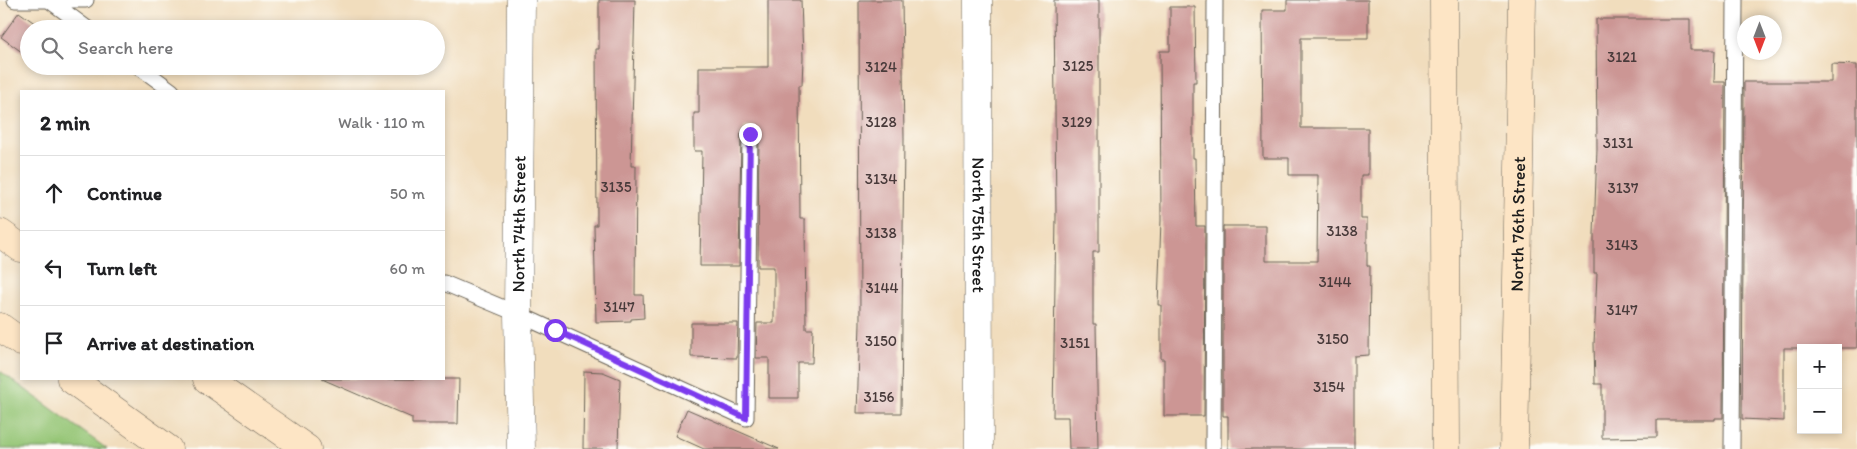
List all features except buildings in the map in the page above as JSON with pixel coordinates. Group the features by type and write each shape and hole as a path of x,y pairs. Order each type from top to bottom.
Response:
{"main road":[{"path":"1444,0 1446,449"},
{"name":"North 76th Street","path":"1514,449 1522,0"},
{"path":"0,233 20,247"},
{"path":"0,327 20,341"},
{"path":"72,380 168,449"},
{"path":"208,380 307,449"}],"street":[{"name":"North 74th Street","path":"521,0 518,314 521,449"},
{"name":"North 75th Street","path":"978,0 979,449"}],"lane":[{"path":"14,0 86,0"},
{"path":"1213,449 1215,0"},
{"path":"1732,449 1735,0"},
{"path":"50,1 76,20"},
{"path":"150,75 171,90"},
{"path":"445,282 746,418 750,134"}],"green space":[{"path":"0,371 107,449 0,449"}],"route":[{"path":"555,330 746,418 750,134"}]}
